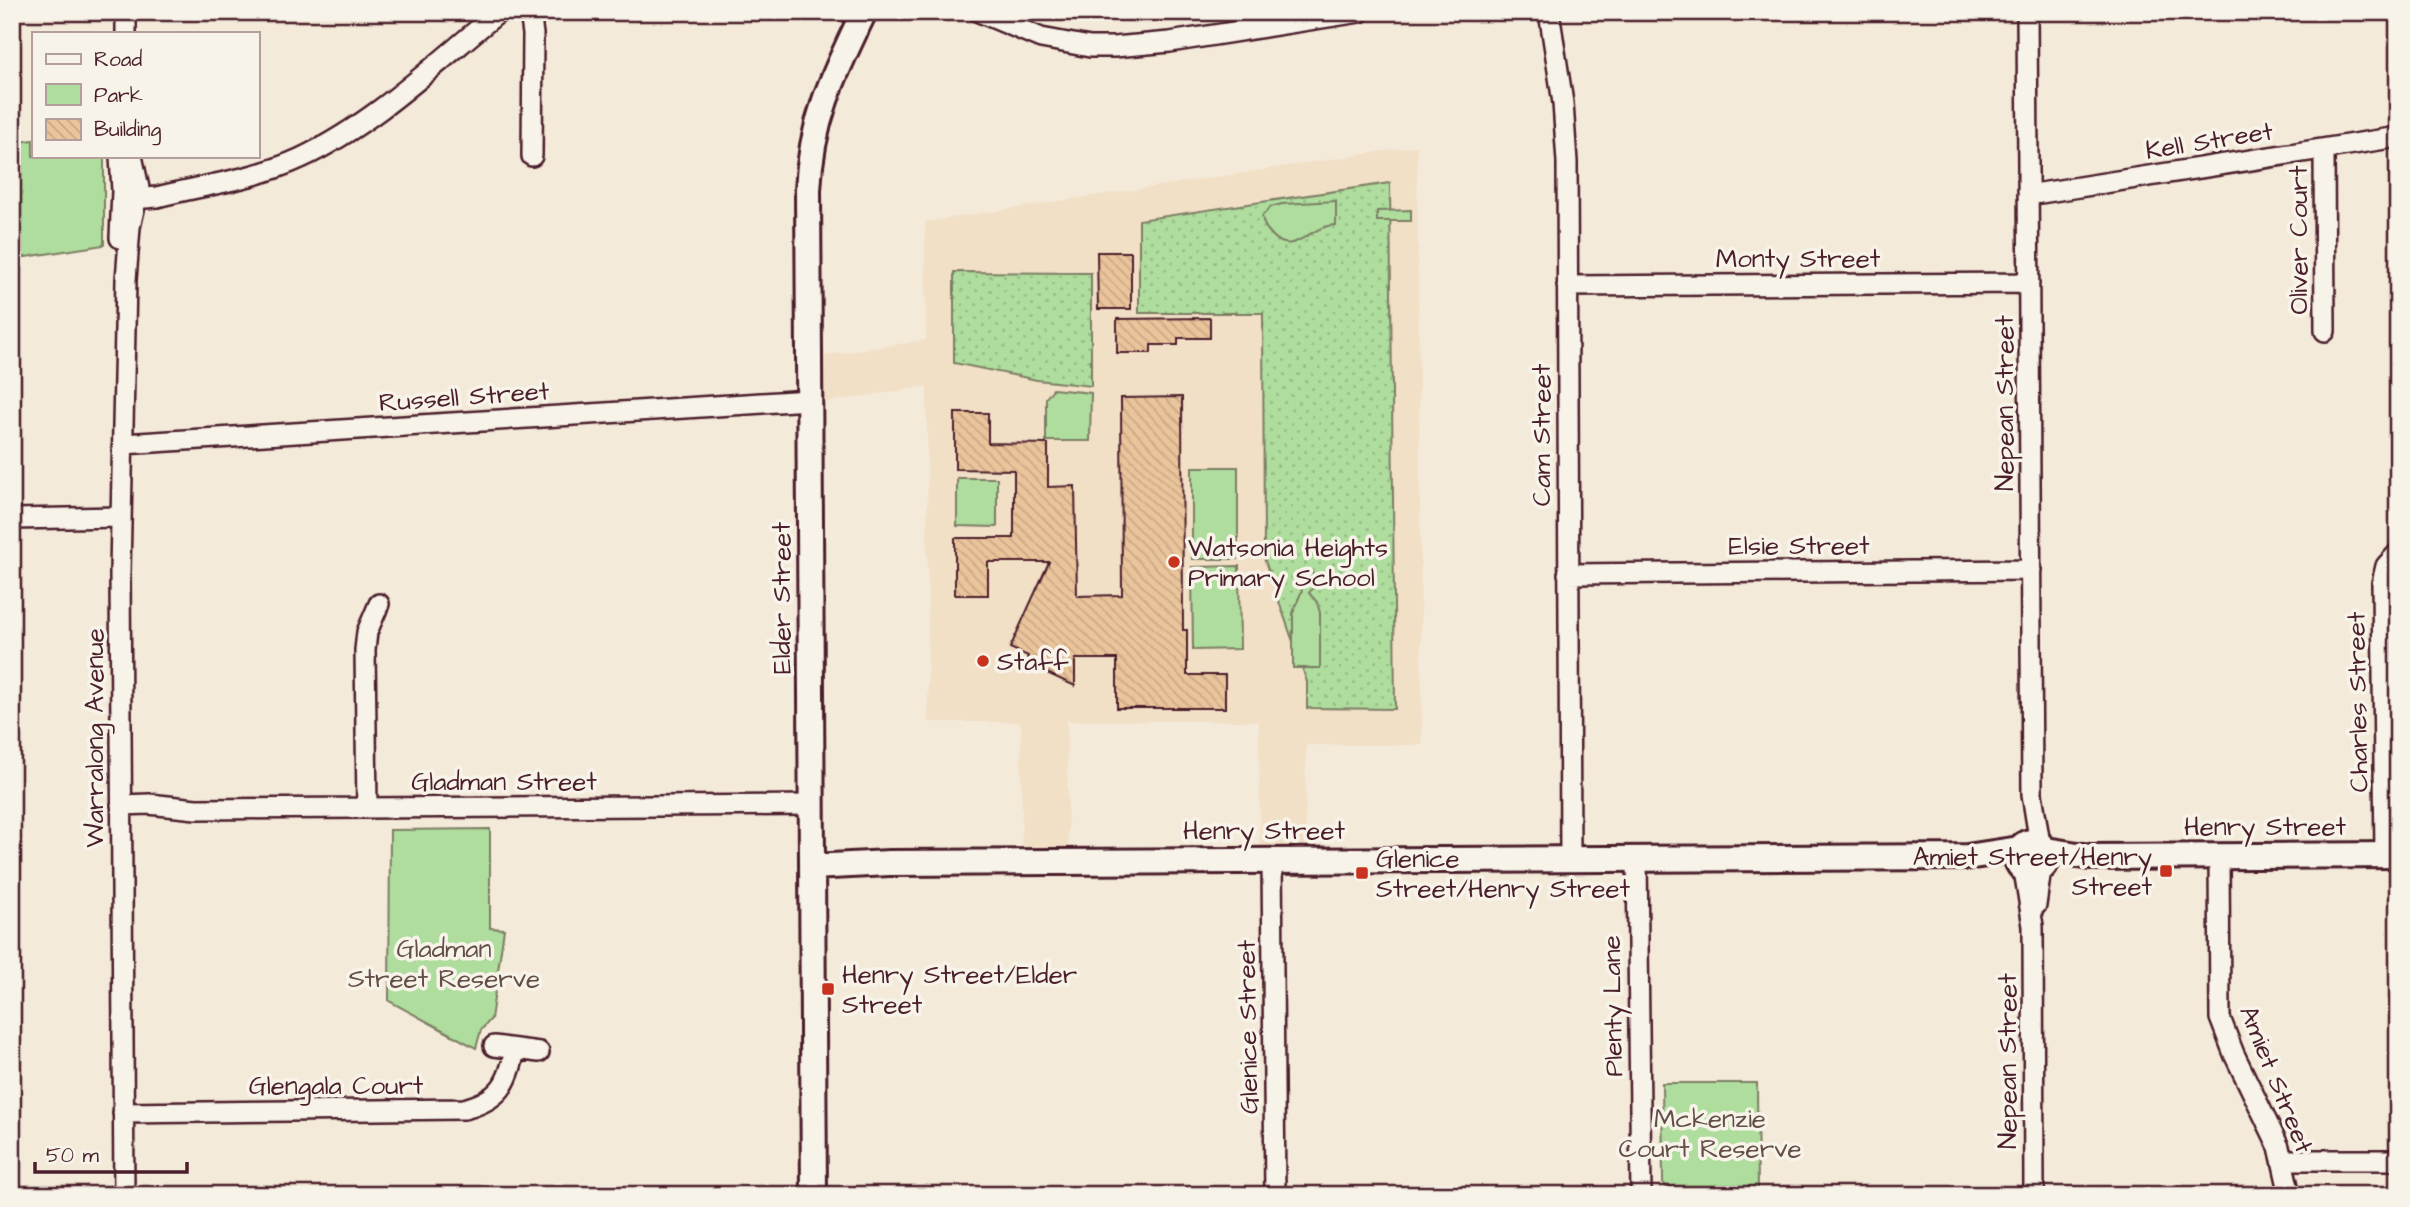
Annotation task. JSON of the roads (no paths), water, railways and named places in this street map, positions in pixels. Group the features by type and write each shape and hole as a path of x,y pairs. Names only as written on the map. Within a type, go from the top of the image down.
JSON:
{"street":[{"path":"126,12 126,32"},
{"path":"133,192 190,189 220,184 300,159 327,145 375,113 499,12"},
{"path":"530,12 533,34 532,156"},
{"name":"Elder Street","path":"814,1195 808,190 811,153 824,100 864,12"},
{"path":"979,12 1041,38 1090,47 1170,42 1267,20 1360,12"},
{"name":"Cam Street","path":"1549,12 1565,134 1570,858"},
{"name":"Nepean Street","path":"2027,12 2034,1195"},
{"name":"Kell Street","path":"2028,195 2398,137"},
{"name":"Oliver Court","path":"2324,149 2325,331"},
{"name":"Warralong Avenue","path":"121,158 133,192"},
{"name":"Warralong Avenue","path":"124,1195 121,517 126,280 120,242 133,192 132,158"},
{"name":"Monty Street","path":"1567,286 2029,283"},
{"name":"Russell Street","path":"123,444 809,400"},
{"path":"12,519 121,517"},
{"name":"Charles Street","path":"2391,855 2382,583 2386,566 2398,553"},
{"name":"Elsie Street","path":"1568,574 2031,570"},
{"path":"368,808 365,650 367,632 380,604"},
{"name":"Gladman Street","path":"121,810 149,804 195,809 812,806"},
{"name":"Henry Street","path":"812,867 889,863 1272,860 2391,855"},
{"name":"Amiet Street","path":"2219,856 2220,1018 2234,1054 2273,1133 2283,1160 2290,1195"},
{"name":"Plenty Lane","path":"1637,858 1641,1195"},
{"name":"Glenice Street","path":"1272,860 1275,1195"},
{"path":"494,1046 539,1052"},
{"name":"Glengala Court","path":"123,1113 464,1110 484,1103 504,1085 511,1073 515,1049"},
{"path":"2283,1160 2398,1160"}],"place":[{"name":"Watsonia Heights Primary School","path":"1174,562"},
{"name":"Staff","path":"983,661"},
{"name":"Amiet Street/Henry Street","path":"2166,871"},
{"name":"Glenice Street/Henry Street","path":"1362,873"},
{"name":"Henry Street/Elder Street","path":"828,989"}],"park label":[{"name":"Gladman Street Reserve","path":"444,962"},
{"name":"Mckenzie Court Reserve","path":"1710,1133"}]}
